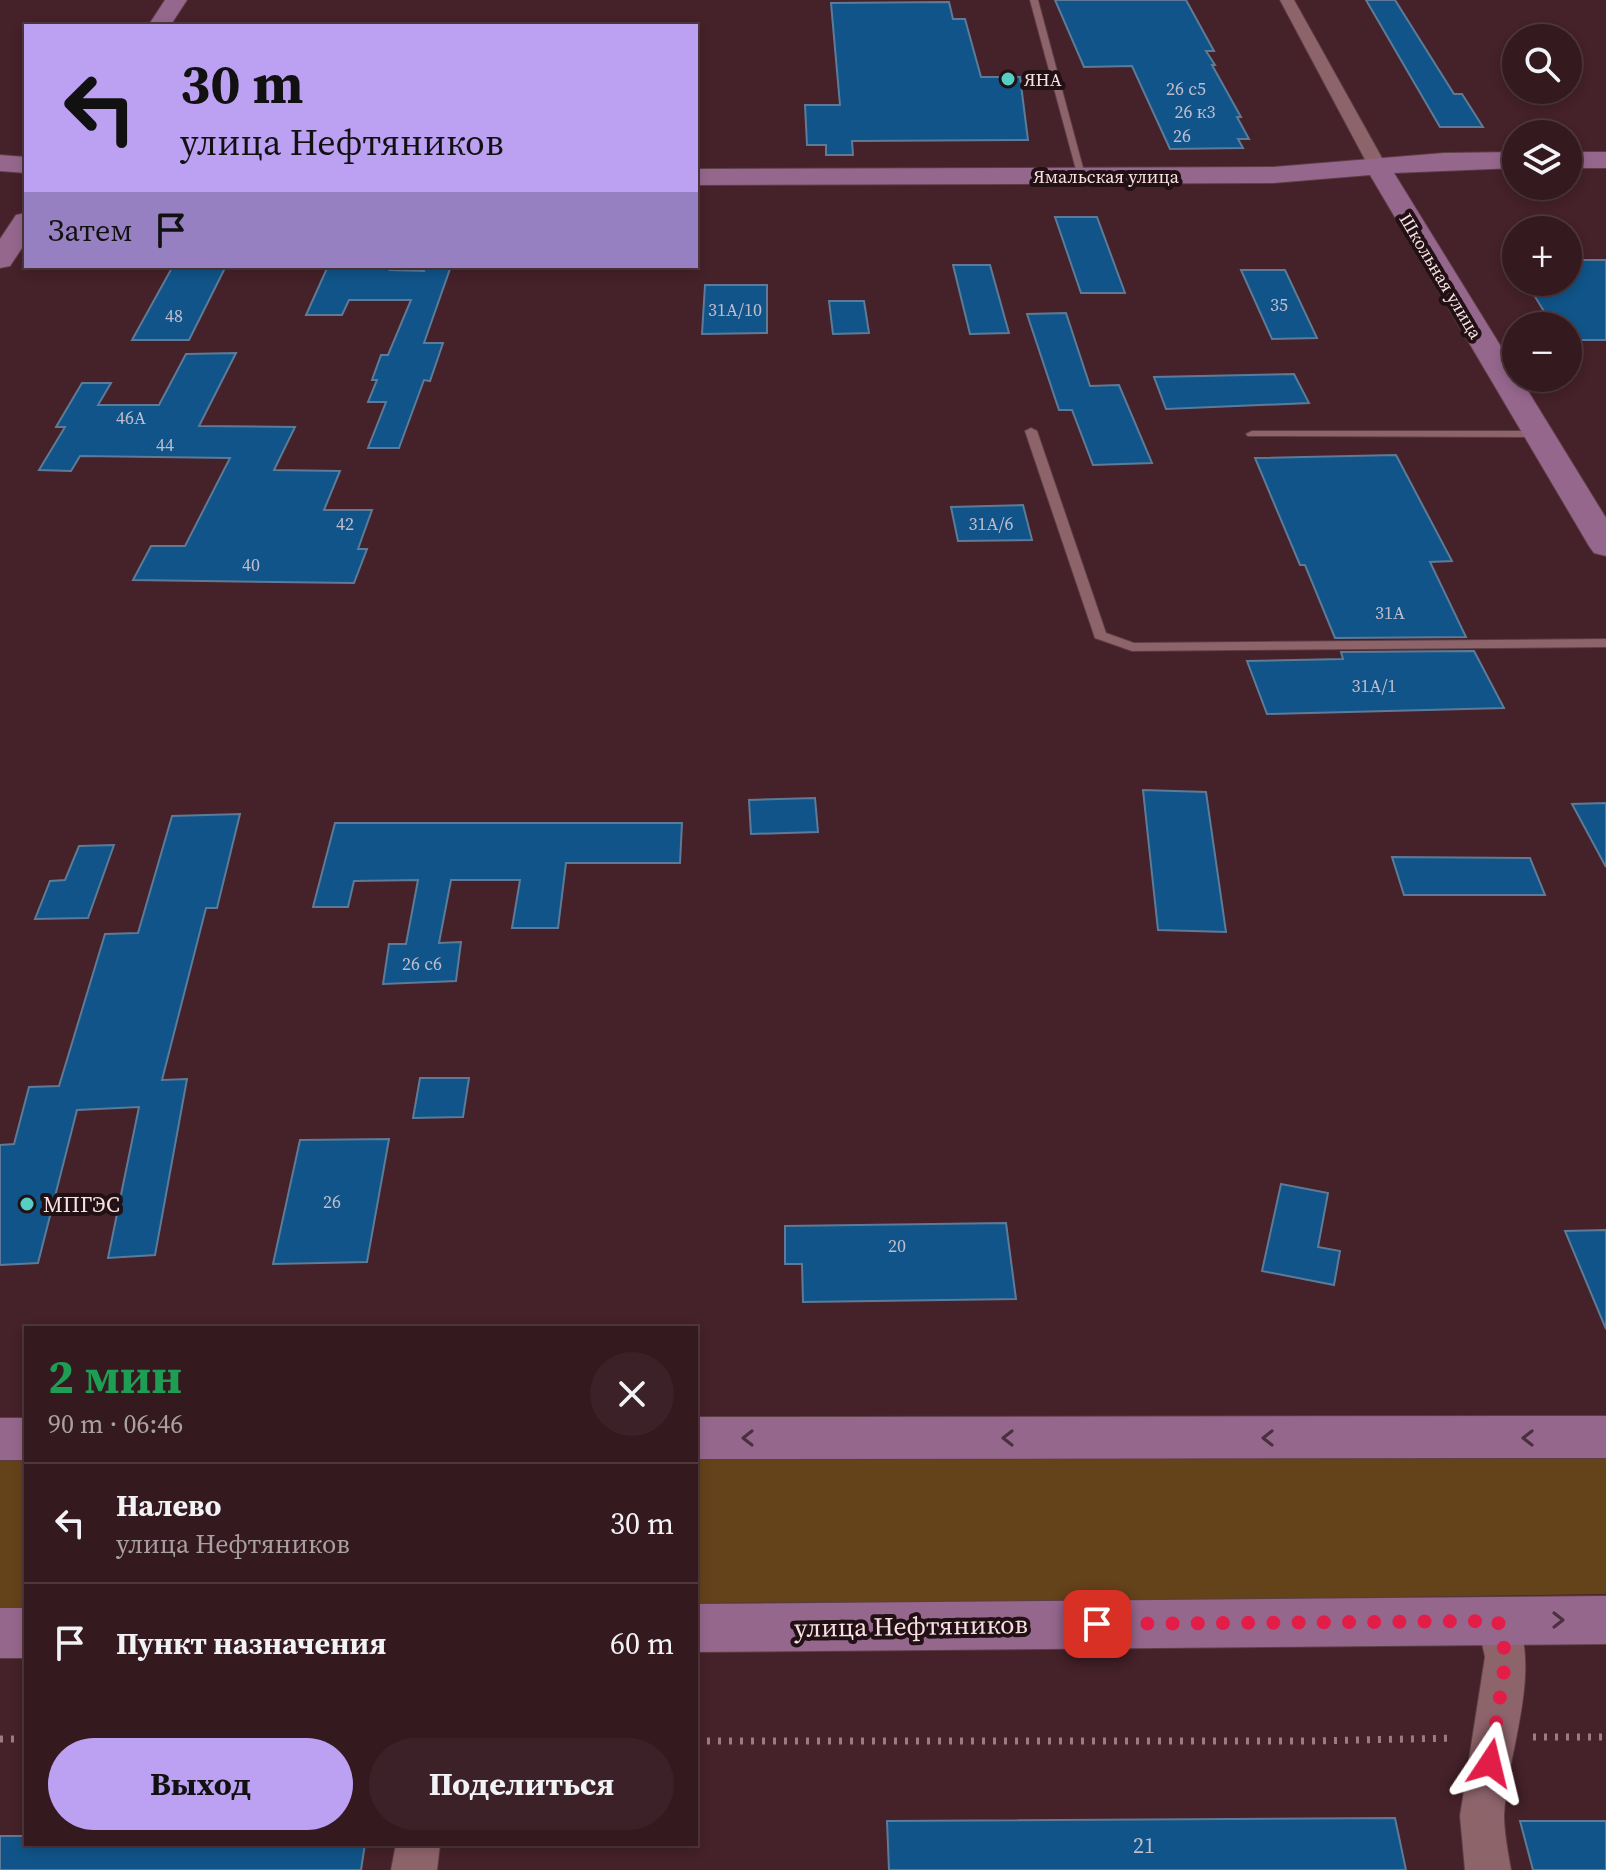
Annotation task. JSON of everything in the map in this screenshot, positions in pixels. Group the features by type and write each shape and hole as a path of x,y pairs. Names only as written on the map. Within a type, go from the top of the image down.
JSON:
{"street":[{"path":"160,24 176,0"},
{"name":"Школьная улица","path":"1287,0 1378,167 1604,541"},
{"name":"Ямальская улица","path":"698,177 1299,175 1444,161 1502,160"},
{"path":"1582,160 1606,160"},
{"path":"0,163 24,165"},
{"path":"0,260 24,224"},
{"path":"698,1438 1606,1437"},
{"path":"0,1439 24,1439"},
{"name":"улица Нефтяников","path":"698,1628 1606,1620"},
{"path":"1488,1870 1482,1816 1506,1657 1498,1621"},
{"path":"0,1633 24,1633"},
{"path":"414,1870 418,1846"}],"lane":[{"path":"1034,0 1083,177"},
{"path":"1031,431 1100,635 1132,647 1606,643"},
{"path":"1252,434 1537,434"}],"path":[{"path":"698,1741 1311,1741 1606,1737"},
{"path":"0,1739 24,1739"}],"shaded area":[{"path":"698,1457 1606,1457 1606,1594 1074,1602 698,1603"},
{"path":"0,1458 24,1458 24,1607 0,1607"}],"building":[{"path":"1055,0 1186,0 1214,51 1206,51 1215,65 1212,65 1241,117 1237,117 1249,139 1238,139 1243,148 1170,149 1132,66 1084,67"},
{"path":"1366,0 1395,0 1454,94 1462,94 1483,127 1440,127"},
{"path":"949,2 953,19 965,19 981,77 1020,77 1028,140 852,141 853,155 826,155 826,145 807,145 805,105 840,105 831,3"},
{"path":"1055,217 1097,217 1125,293 1081,293"},
{"path":"1582,260 1606,260 1606,340 1582,340 1582,312 1544,312 1535,296 1582,296"},
{"path":"953,265 990,265 1009,333 970,334"},
{"path":"172,268 225,268 189,340 132,340"},
{"path":"327,268 424,271 425,268 450,268 424,343 443,343 430,381 424,380 399,448 368,448 386,402 368,402 377,380 372,380 381,355 388,355 411,300 349,300 342,315 306,315"},
{"path":"1241,270 1285,270 1317,338 1272,339"},
{"path":"705,285 767,285 767,333 702,334"},
{"path":"829,301 864,301 869,333 833,334"},
{"path":"1066,313 1090,386 1119,385 1152,463 1093,465 1072,410 1059,410 1027,314"},
{"path":"236,353 199,426 295,427 274,470 340,471 324,510 372,510 358,549 367,549 354,583 133,580 151,546 185,546 230,458 80,456 71,471 39,470 65,427 56,427 82,383 111,383 98,405 159,405 186,354"},
{"path":"1294,374 1309,403 1166,409 1154,377"},
{"path":"1396,455 1452,561 1430,562 1466,637 1335,638 1255,458"},
{"path":"1023,505 1032,540 958,541 951,507"},
{"path":"1474,651 1504,708 1267,714 1247,661 1343,659 1341,652"},
{"path":"1143,790 1206,792 1226,932 1158,930"},
{"path":"815,798 818,832 751,834 749,800"},
{"path":"1606,803 1606,867 1572,804"},
{"path":"240,814 217,908 206,908 162,1080 187,1079 155,1255 108,1258 139,1107 77,1110 38,1263 0,1265 0,1145 14,1144 29,1087 59,1086 105,934 138,933 172,816"},
{"path":"335,823 682,823 680,863 566,863 558,928 512,928 520,880 451,880 439,943 461,942 456,981 383,984 389,944 406,944 418,880 354,881 348,907 313,907"},
{"path":"114,845 88,918 35,919 50,881 65,880 79,846"},
{"path":"1392,857 1530,858 1545,895 1404,895"},
{"path":"420,1078 469,1078 463,1117 413,1118"},
{"path":"389,1139 367,1262 273,1264 300,1140"},
{"path":"1281,1184 1328,1193 1318,1247 1340,1251 1334,1285 1262,1271"},
{"path":"1006,1223 1016,1299 803,1302 802,1264 785,1264 785,1226"},
{"path":"1606,1230 1606,1329 1565,1231"},
{"path":"1395,1818 1406,1870 889,1870 887,1821"},
{"path":"1520,1821 1606,1821 1606,1870 1533,1870"},
{"path":"0,1836 24,1836 24,1846 365,1846 361,1870 0,1870"}],"place":[{"name":"ЯНА","path":"1008,79"},
{"name":"МПГЭС","path":"27,1204"}],"route":[{"path":"1097,1624 1498,1621 1506,1657 1504,1688 1490,1763"}]}
